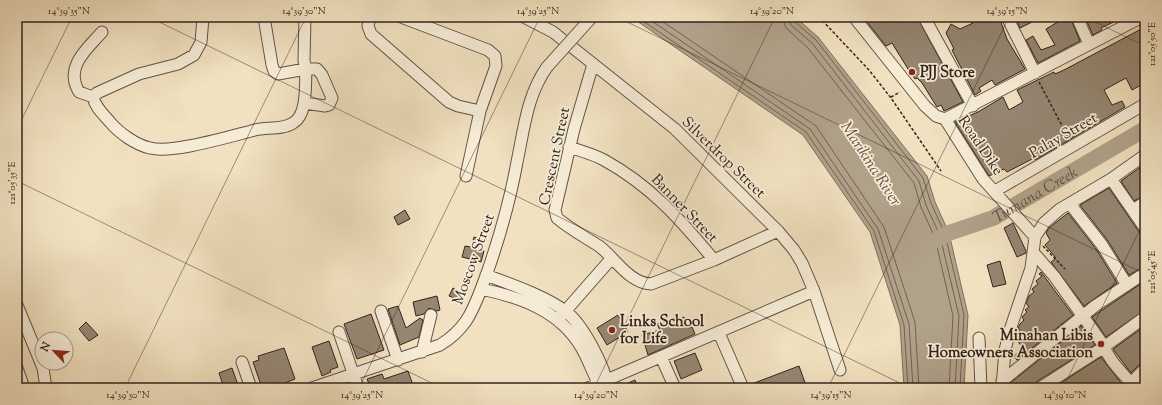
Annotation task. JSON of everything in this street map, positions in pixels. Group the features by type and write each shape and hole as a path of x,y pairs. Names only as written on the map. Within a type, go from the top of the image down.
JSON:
{"street":[{"path":"93,97 97,93 139,74 178,64 194,55 201,42 203,17"},
{"path":"264,17 274,71 278,74 306,69 317,69 320,71 332,98 329,105 325,106 304,103"},
{"path":"102,32 78,60 75,67 74,82 78,92 93,97 97,107 114,127 141,144 150,148 158,149 190,146 265,128 294,124 298,119 306,94 306,69 304,61 305,17"},
{"path":"370,17 368,26 372,34 449,102 458,106 480,111"},
{"path":"401,17 488,50 495,56 496,66 480,111 466,176"},
{"name":"Silverdrop Street","path":"524,17 553,32 675,129 778,231 794,250 814,291 840,370"},
{"name":"Moscow Street","path":"312,388 440,346 458,331 474,307 486,276 509,203 529,102 536,84 546,67 592,17"},
{"name":"Road Dike","path":"854,17 925,106 936,116 945,119 983,179 1035,237"},
{"path":"924,17 973,106"},
{"path":"1007,17 1035,73"},
{"path":"1076,17 1089,44"},
{"path":"945,119 973,106 1142,17"},
{"name":"Crescent Street","path":"593,64 570,146 555,210 557,218 601,248 611,259 638,281 644,284 651,284 714,260 778,231"},
{"name":"Palay Street","path":"999,196 1073,146 1145,104"},
{"name":"Banner Street","path":"570,146 602,159 654,193 682,222 714,260"},
{"path":"1002,385 1006,343 1034,253 1035,237 1044,224 1060,209 1111,179 1145,155"},
{"path":"1111,179 1145,228"},
{"path":"1133,210 1145,202"},
{"path":"1070,204 1102,245 1127,285"},
{"path":"1034,253 1054,276 1131,386 1145,369"},
{"path":"558,320 611,259"},
{"path":"1002,385 1083,316 1145,273"},
{"path":"486,276 532,294 566,311 585,342 604,385"},
{"path":"481,289 506,294 543,309 585,342"},
{"path":"588,388 604,385 661,357 814,291"},
{"path":"17,305 43,368 46,388"},
{"path":"381,311 398,360"},
{"path":"422,352 431,315"},
{"path":"1040,388 1104,347 1145,317"},
{"path":"338,332 358,388"},
{"path":"719,333 743,388"},
{"path":"979,338 981,388"},
{"path":"661,357 675,388"},
{"path":"242,362 251,388"},
{"path":"17,368 24,388"}],"path":[{"path":"819,17 869,70 891,98 940,171"},
{"path":"1035,73 1073,146"},
{"path":"891,98 903,89"},
{"path":"1035,237 1065,269"}],"water":[{"name":"Marikina River","path":"631,17 795,17 818,37 927,176 935,202 949,233 968,315 964,388 904,388 900,325 870,232 803,135"}],"building":[{"path":"863,17 917,17 963,102 944,111 941,105 937,107 922,83 917,78 915,79 892,43 886,46"},
{"path":"969,17 999,17 1007,39 1025,69 995,85 992,80 979,88 981,91 975,95 952,50 954,49 946,33 951,24 960,29 973,23"},
{"path":"1015,17 1042,17 1020,28"},
{"path":"1062,17 1070,17 1080,41 1038,63 1026,40 1033,36 1041,50 1055,45 1046,29 1063,19"},
{"path":"1085,17 1124,17 1101,28 1102,30 1093,35"},
{"path":"1145,27 1145,83 1132,90 1126,78 1104,90 1112,105 1122,101 1125,107 1035,160 1034,158 1007,172 1004,169 989,176 955,122 978,112 1003,97 1009,110 1023,102 1017,90 1054,72 1055,74 1064,70"},
{"path":"1145,164 1145,195 1134,201 1121,181"},
{"path":"1109,188 1139,232 1145,235 1145,266 1129,275 1108,241 1080,205"},
{"path":"405,210 410,219 398,225 394,217"},
{"path":"1068,213 1096,249 1117,283 1084,306 1051,262 1056,258 1045,245 1050,240 1046,233 1049,228"},
{"path":"1013,223 1026,251 1026,253 1017,257 1004,228"},
{"path":"474,237 481,239 478,249 484,251 481,262 462,257 465,246 471,247"},
{"path":"1000,261 1006,284 993,287 987,265"},
{"path":"1041,272 1073,315 1017,360 1014,356 1024,349 1015,338 1020,331 1018,328 1020,324 1024,320 1022,317 1027,312 1025,310 1029,307 1026,303 1029,296 1034,292 1032,289 1038,284 1036,281 1042,276 1039,274"},
{"path":"1145,281 1145,310 1106,337 1092,317"},
{"path":"453,288 462,292 459,300 449,296"},
{"path":"437,296 440,310 437,311 429,308 424,314 416,316 413,302"},
{"path":"398,306 406,328 420,318 423,320 419,337 400,345 388,309"},
{"path":"371,314 384,350 357,359 344,324"},
{"name":"Links School for Life","path":"618,315 628,332 607,345 597,328"},
{"path":"676,317 678,320 684,317 688,328 692,327 695,334 648,355 642,335 660,330 657,324"},
{"path":"86,322 98,335 89,341 79,329"},
{"path":"1081,326 1095,345 1036,382 1033,388 1010,388 1009,384"},
{"path":"1145,326 1145,362 1140,364 1131,373 1113,349"},
{"path":"329,341 338,367 330,370 331,372 322,376 312,347"},
{"path":"284,348 295,379 272,388 262,388 253,362 259,360 258,356"},
{"path":"695,353 702,370 681,379 674,361"},
{"path":"1101,357 1121,383 1119,388 1103,388 1100,383 1092,388 1053,388"},
{"path":"799,366 807,388 750,388 749,385"},
{"path":"232,368 239,388 224,388 219,373"},
{"path":"408,371 414,388 371,388 367,379 382,374 384,379"},
{"path":"635,380 638,388 617,388"}],"waterway":[{"name":"Tumana Creek","path":"930,243 949,233 993,218 1145,129"}],"place":[{"name":"PJJ Store","path":"912,72"},
{"name":"Links School for Life","path":"612,330"},
{"name":"Minahan Libis Homeowners Association","path":"1101,344"}]}
